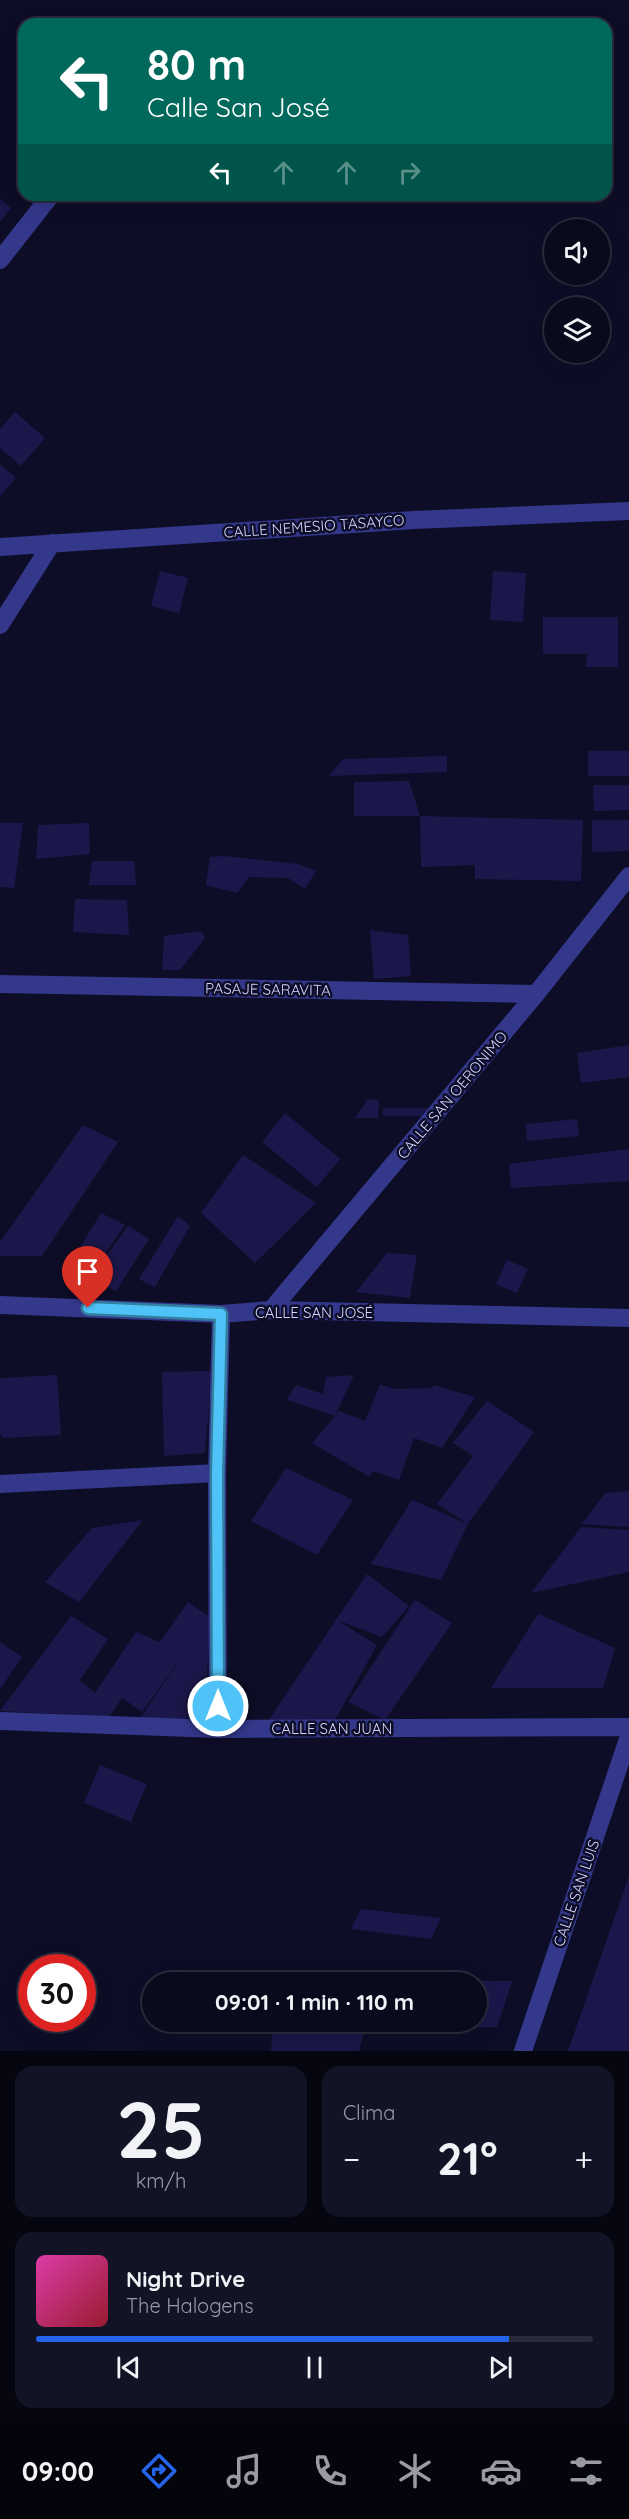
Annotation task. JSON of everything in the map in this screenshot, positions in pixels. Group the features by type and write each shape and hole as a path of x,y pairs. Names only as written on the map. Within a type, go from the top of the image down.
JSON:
{"street":[{"path":"0,260 46,201"},
{"name":"CALLE NEMESIO TASAYCO","path":"0,547 414,520 629,511"},
{"path":"0,625 52,543"},
{"name":"CALLE SAN OERONIMO","path":"271,1310 536,994 629,876"},
{"name":"PASAJE SARAVITA","path":"0,984 536,994"},
{"name":"CALLE SAN JOSÉ","path":"0,1305 221,1314 271,1310 629,1318"},
{"path":"218,1729 217,1473 221,1314"},
{"path":"0,1484 217,1473"},
{"name":"CALLE SAN JUAN","path":"0,1721 218,1729 629,1727"},
{"name":"CALLE SAN LUIS","path":"523,2051 629,1736"}],"building":[{"path":"0,199 11,208 0,222"},
{"path":"15,412 45,438 21,466 0,448 0,429"},
{"path":"0,464 16,478 0,496"},
{"path":"160,571 188,578 179,613 151,606"},
{"path":"493,571 526,573 523,622 490,620"},
{"path":"543,617 618,617 618,667 586,667 587,654 543,654"},
{"path":"588,751 629,751 629,776 588,776"},
{"path":"447,756 447,772 329,776 343,759"},
{"path":"409,781 420,816 354,816 354,782"},
{"path":"593,785 629,785 629,810 594,811"},
{"path":"420,816 583,820 581,881 475,879 475,865 421,867"},
{"path":"592,820 629,820 629,851 592,852"},
{"path":"0,823 23,823 14,888 0,887"},
{"path":"89,823 90,854 36,859 38,825"},
{"path":"224,856 298,864 316,871 305,889 288,878 249,877 237,893 206,885 210,857"},
{"path":"92,861 134,861 136,885 89,885"},
{"path":"75,899 127,900 129,935 73,932"},
{"path":"370,930 408,935 411,976 374,979"},
{"path":"201,931 205,938 180,970 162,970 164,936"},
{"path":"629,1045 629,1077 581,1083 577,1053"},
{"path":"368,1099 379,1100 378,1118 355,1118"},
{"path":"383,1108 427,1108 427,1116 383,1116"},
{"path":"285,1113 340,1159 317,1187 262,1142"},
{"path":"577,1119 579,1136 527,1141 526,1124"},
{"path":"83,1125 118,1142 42,1256 0,1256 0,1242"},
{"path":"629,1149 629,1181 511,1188 509,1164"},
{"path":"243,1155 316,1203 255,1263 201,1213"},
{"path":"101,1213 125,1225 87,1280 68,1267"},
{"path":"178,1216 190,1226 155,1287 139,1279"},
{"path":"128,1226 149,1239 116,1291 90,1278"},
{"path":"387,1253 417,1255 410,1298 356,1292"},
{"path":"507,1260 528,1269 517,1293 496,1284"},
{"path":"212,1371 205,1453 164,1456 162,1372"},
{"path":"57,1375 61,1435 3,1438 0,1434 0,1378"},
{"path":"354,1375 335,1416 287,1400 296,1385 323,1394 326,1377"},
{"path":"380,1385 396,1389 432,1388 434,1385 475,1397 442,1448 414,1438 399,1480 372,1471 370,1477 312,1443 339,1411 365,1421"},
{"path":"487,1401 534,1432 468,1524 437,1504 473,1456 453,1443"},
{"path":"286,1468 353,1500 317,1555 251,1521"},
{"path":"629,1491 629,1527 582,1524 605,1493"},
{"path":"412,1500 468,1524 441,1580 371,1564"},
{"path":"143,1520 79,1602 45,1582 92,1528"},
{"path":"581,1527 629,1530 629,1572 531,1593"},
{"path":"367,1574 409,1606 382,1637 337,1620 377,1645 331,1727 264,1727"},
{"path":"415,1600 452,1623 385,1720 348,1702"},
{"path":"188,1602 210,1617 205,1717 138,1721 186,1651 142,1712 122,1698 107,1720 80,1715 0,1711 71,1616 108,1639 80,1680 95,1693 136,1632 160,1642"},
{"path":"538,1614 615,1648 603,1688 491,1688"},
{"path":"0,1642 22,1657 0,1689"},
{"path":"100,1765 147,1784 131,1822 84,1803"},
{"path":"629,1876 629,2051 568,2051"},
{"path":"361,1909 441,1918 431,1939 351,1929"},
{"path":"487,1981 512,1981 497,2027 487,2027"},
{"path":"272,2032 364,2032 359,2051 271,2051"}],"route":[{"path":"88,1308 221,1314 217,1473 218,1706"}]}
